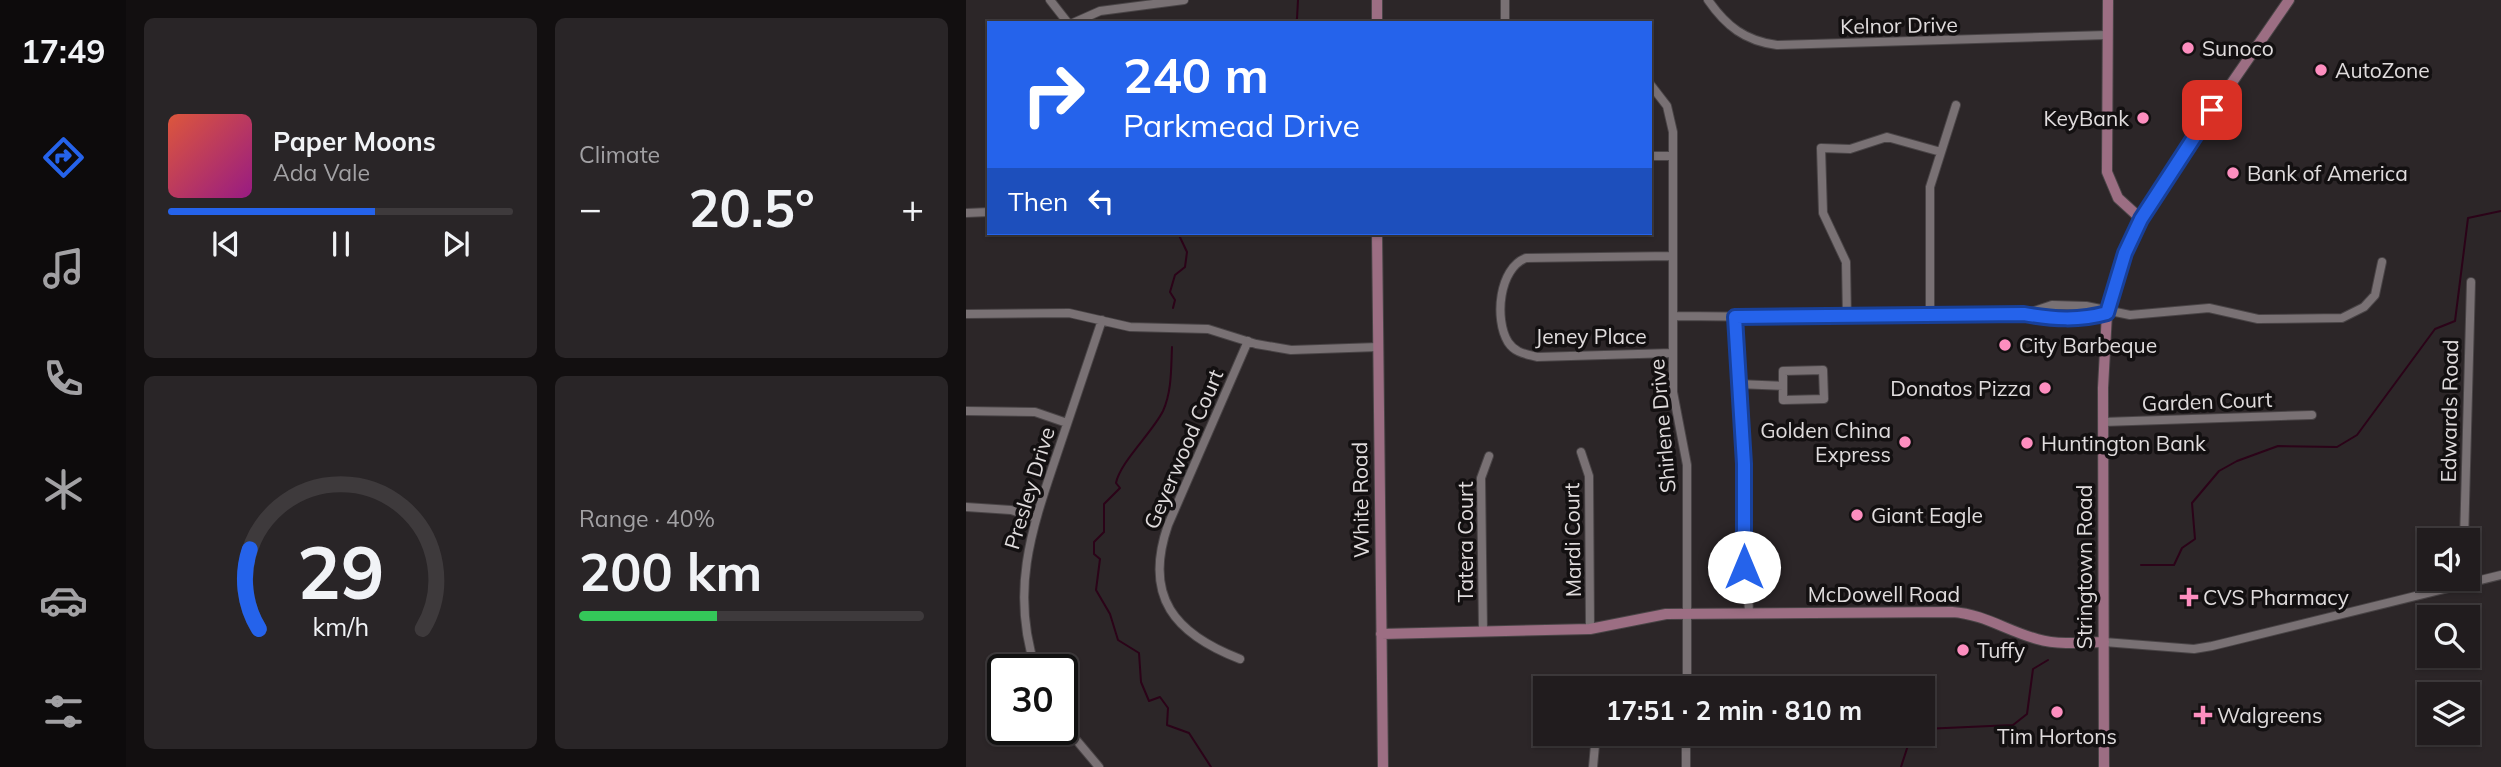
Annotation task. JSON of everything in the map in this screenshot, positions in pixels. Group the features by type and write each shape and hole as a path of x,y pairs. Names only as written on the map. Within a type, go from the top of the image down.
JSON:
{"street":[{"path":"1049,0 1066,21"},
{"path":"1076,21 1092,12 1184,0"},
{"path":"1377,0 1377,21"},
{"path":"1505,0 1505,21"},
{"name":"Kelnor Drive","path":"1708,0 1732,29 1754,41 1777,45 2108,36"},
{"path":"2108,0 2108,178 2118,198 2141,219"},
{"name":"Stringtown Road","path":"2104,767 2103,422 2107,313 2125,253 2141,219 2289,0"},
{"name":"Shirlene Drive","path":"1652,87 1670,114 1673,392 1687,465 1687,676"},
{"path":"1930,316 1929,197 1956,105"},
{"path":"1847,318 1846,262 1823,213 1821,148 1850,149 1887,137 1941,152"},
{"path":"1652,156 1672,156"},
{"path":"966,213 987,212"},
{"name":"White Road","path":"1377,235 1383,767"},
{"name":"Jeney Place","path":"1672,353 1537,356 1520,353 1508,341 1504,332 1503,287 1507,272 1526,258 1673,256"},
{"path":"2024,314 2052,305 2086,306 2107,313 2130,315 2209,308 2258,319 2342,318 2364,307 2375,295 2382,262"},
{"name":"Edwards Road","path":"2464,528 2471,282"},
{"path":"966,314 1047,312 1147,328 1208,329 1291,350 1378,347"},
{"path":"1673,316 1847,318 2024,314 2050,319 2085,319 2107,313"},
{"path":"1735,317 1749,613"},
{"name":"Presley Drive","path":"1031,654 1023,604 1027,552 1102,320"},
{"name":"Geyerwood Court","path":"1240,659 1191,636 1167,602 1159,570 1160,553 1168,525 1248,341"},
{"path":"1823,370 1824,399 1783,400 1783,386 1783,371 1823,370"},
{"path":"1738,384 1783,386"},
{"path":"966,411 1035,412 1067,422"},
{"name":"Garden Court","path":"2103,422 2312,415"},
{"name":"Mardi Court","path":"1581,452 1588,464 1589,476 1590,629"},
{"name":"Tatera Court","path":"1483,631 1481,478 1489,456"},
{"path":"966,507 1011,510 1036,518"},
{"name":"McDowell Road","path":"2480,579 2501,575"},
{"name":"McDowell Road","path":"1381,634 1590,629 1657,615 1965,613 2037,639 2062,643 2104,642 2194,649 2428,591"},
{"path":"1078,742 1099,767"},
{"path":"1593,767 1595,746"},
{"path":"1686,746 1686,767"}],"waterway":[{"path":"1294,21 1297,19 1298,0"},
{"path":"2141,565 2174,565 2182,548 2195,539 2192,503 2219,471 2237,461 2278,446 2337,447 2357,435 2435,329 2455,321 2468,218 2501,211"},
{"path":"1173,308 1175,300 1170,292 1175,275 1185,267 1187,252 1179,235"},
{"path":"1172,347 1170,387 1163,411 1123,466 1116,483 1120,488 1104,504 1104,532 1094,542 1094,554 1100,559 1096,590 1110,614 1118,640 1139,653 1141,682 1149,701 1160,697 1168,708 1167,725 1189,733 1211,767"},
{"path":"1935,728 2013,725 2027,714 2033,669 2048,660"},
{"path":"1901,767 1908,746"}],"place":[{"name":"Sunoco","path":"2188,48"},
{"name":"AutoZone","path":"2321,70"},
{"name":"KeyBank","path":"2143,118"},
{"name":"Bank of America","path":"2233,173"},
{"name":"City Barbeque","path":"2005,345"},
{"name":"Donatos Pizza","path":"2045,388"},
{"name":"Golden China Express","path":"1905,442"},
{"name":"Huntington Bank","path":"2027,443"},
{"name":"Giant Eagle","path":"1857,515"},
{"name":"CVS Pharmacy","path":"2189,597"},
{"name":"Tuffy","path":"1963,650"},
{"name":"Tim Hortons","path":"2057,712"},
{"name":"Walgreens","path":"2203,715"}],"route":[{"path":"1744,567 1744,464 1735,317 1847,318 2024,314 2050,319 2085,319 2107,313 2118,272 2141,219 2212,110"}]}
